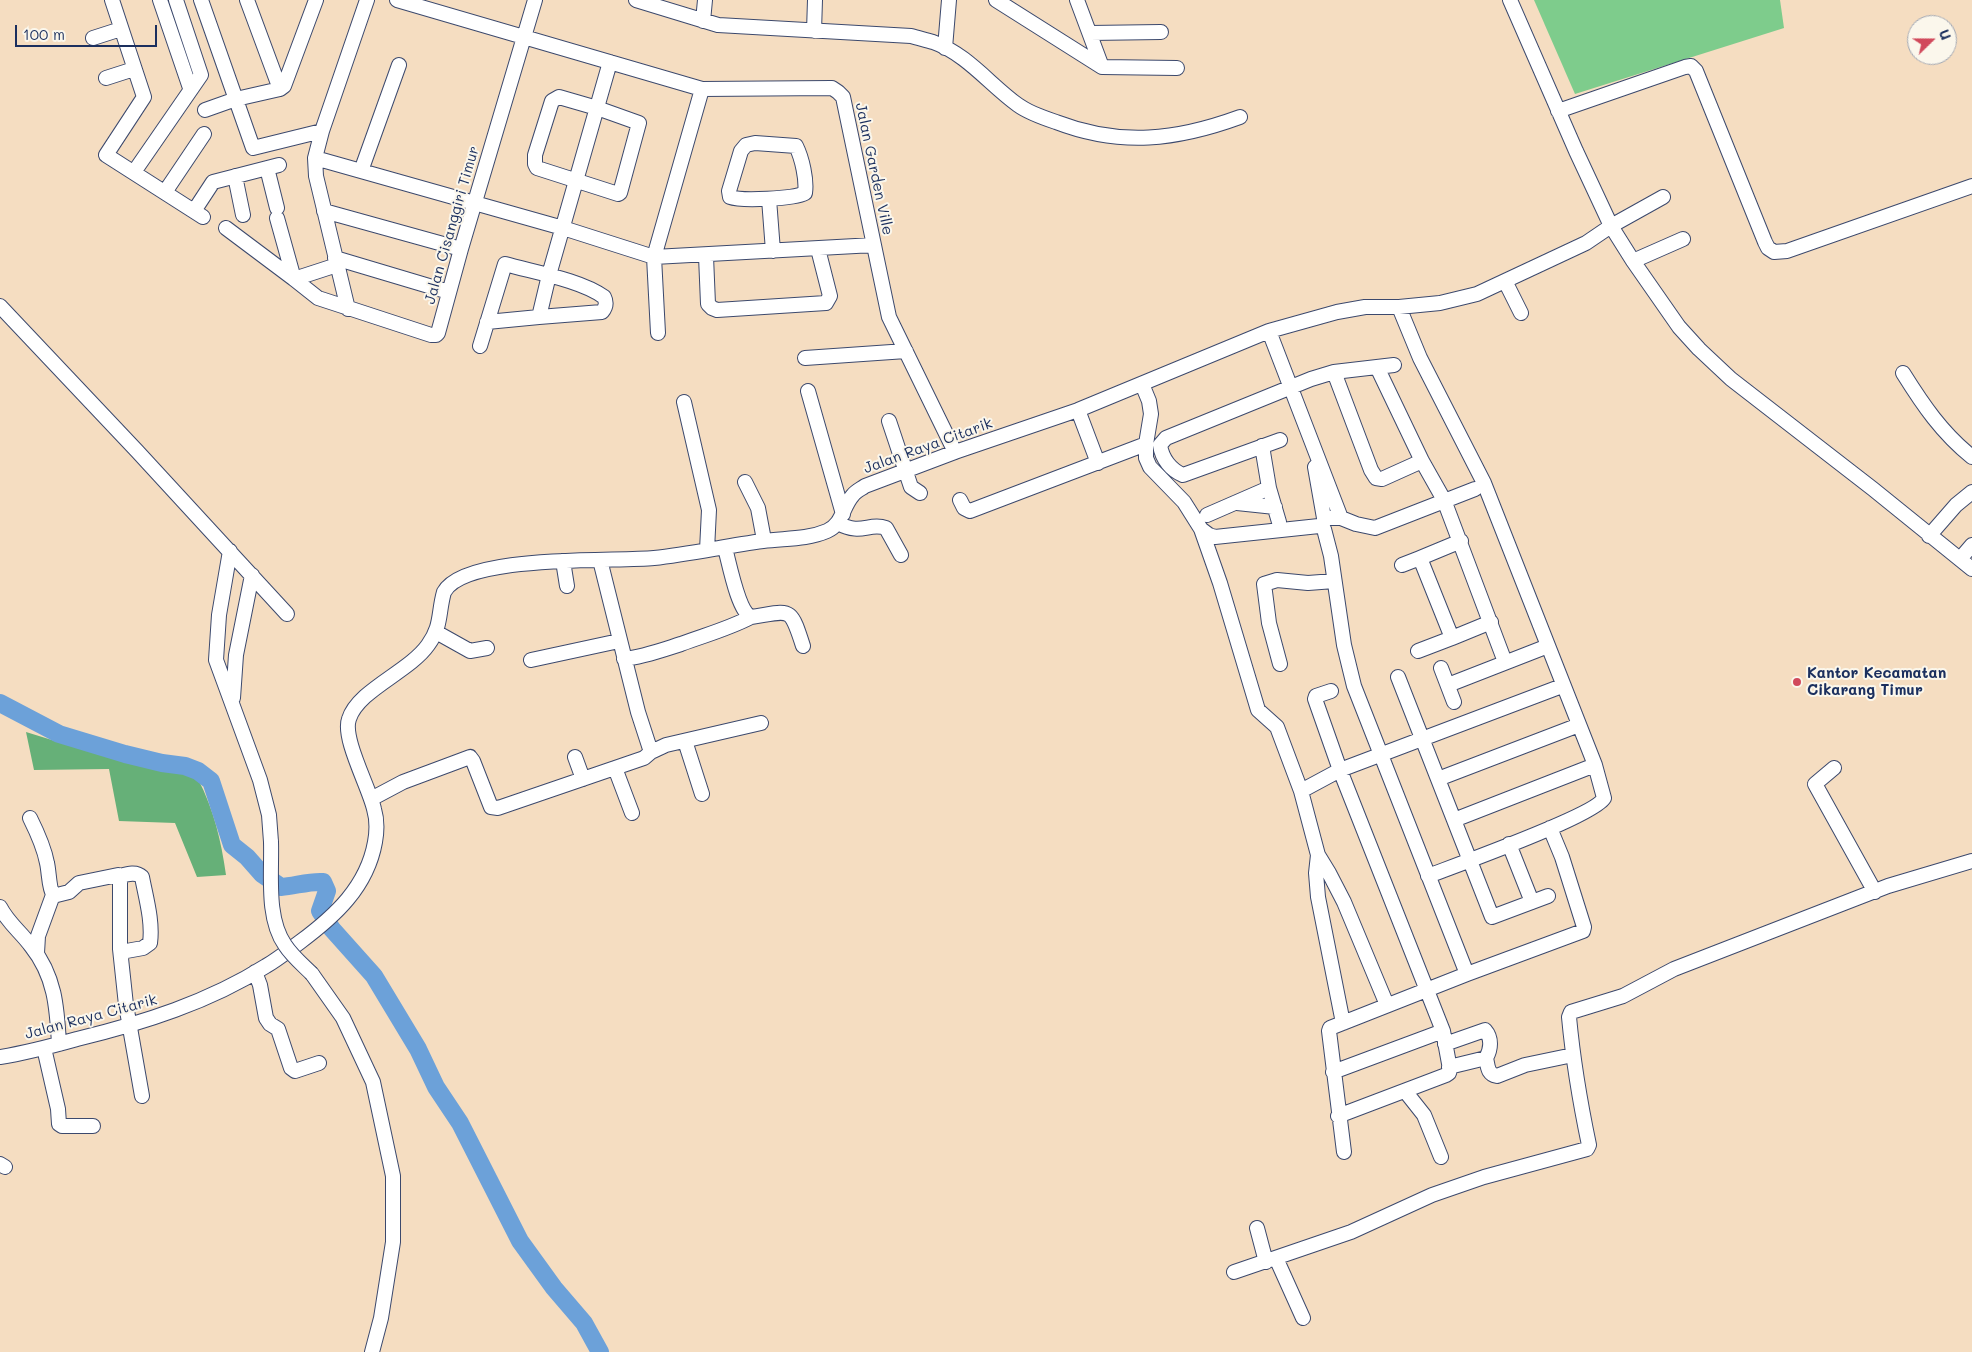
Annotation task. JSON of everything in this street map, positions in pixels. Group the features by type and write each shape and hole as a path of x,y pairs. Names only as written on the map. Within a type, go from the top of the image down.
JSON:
{"street":[{"path":"112,0 144,97 106,155 199,214 213,182 273,167 277,213 294,279"},
{"path":"160,0 190,88"},
{"path":"134,172 200,75 176,0"},
{"path":"201,0 253,148 322,131"},
{"path":"247,0 280,89"},
{"path":"205,110 236,99 280,89 286,83 316,0"},
{"path":"348,309 316,176 315,158 322,131 367,0"},
{"name":"Jalan Garden Ville","path":"397,0 702,89 832,88 838,92 843,97 889,317 955,452"},
{"name":"Jalan Cisanggiri Timur","path":"348,309 436,335 440,330 461,249 535,0"},
{"path":"636,0 718,25 911,36 933,42 972,66 1019,106 1076,130 1108,137 1143,139 1182,134 1240,117"},
{"path":"696,0 698,19"},
{"path":"698,19 705,0"},
{"path":"814,31 815,0"},
{"path":"945,48 949,0"},
{"path":"996,0 1102,67 1177,68"},
{"path":"1077,0 1102,67"},
{"path":"1510,0 1610,226 1680,327 1715,364 1972,569"},
{"path":"93,38 121,29"},
{"path":"1090,33 1161,32"},
{"path":"539,317 610,62"},
{"path":"361,171 398,64"},
{"path":"1558,112 1691,66 1696,71 1765,242 1768,248 1774,252 1787,251 1972,186"},
{"path":"106,78 134,69"},
{"path":"658,332 654,257 702,89"},
{"path":"558,97 639,123 622,191 618,194 576,181 537,168 535,160 552,101 558,97"},
{"path":"165,192 204,134"},
{"path":"750,144 796,146 800,157 805,193 797,196 769,199 730,197 728,191 741,151 746,145 750,144"},
{"path":"315,158 563,228 654,257 706,256 874,245"},
{"path":"235,176 243,215"},
{"name":"Jalan Raya Citarik","path":"841,519 850,500 858,490 955,452 1078,410 1269,331 1337,312 1365,307 1399,307 1440,303 1477,294 1586,243 1610,226 1663,197"},
{"path":"769,199 773,252"},
{"path":"324,211 461,249"},
{"path":"226,228 318,298 348,309"},
{"path":"1633,261 1683,239"},
{"path":"706,256 708,304 717,310 826,303 830,296 818,249"},
{"path":"294,279 336,262 449,292"},
{"path":"480,346 487,322 505,264 593,289 604,297 606,304 602,312 487,322"},
{"path":"1505,281 1521,313"},
{"path":"0,306 287,614"},
{"path":"1399,307 1420,358 1484,483 1562,686 1579,725 1603,790 1604,798 1602,802 1550,828 1428,876"},
{"path":"1269,331 1341,518 1374,528 1475,489"},
{"path":"805,358 906,352"},
{"path":"1280,440 1184,475 1167,463 1161,453 1160,445 1166,438 1291,387 1334,372 1394,365"},
{"path":"1377,367 1422,461 1444,500 1505,662"},
{"path":"1334,372 1371,470 1376,478 1382,479 1422,461"},
{"path":"1903,373 1922,403 1952,441 1972,457"},
{"path":"1142,384 1151,414 1146,444 1146,458 1150,467 1170,490 1184,502 1201,529 1220,584 1258,710 1277,727 1301,791 1318,855 1344,902 1387,1006"},
{"path":"808,390 841,519 848,529 886,528 902,555"},
{"path":"684,402 708,510 707,550"},
{"path":"1078,410 1098,463"},
{"path":"889,421 904,471 911,487 920,493"},
{"path":"960,500 964,508 970,511 1146,444"},
{"path":"1262,446 1279,522"},
{"path":"745,482 758,508 764,540"},
{"path":"1207,515 1270,488"},
{"path":"1929,536 1956,505 1972,492"},
{"path":"1236,502 1275,507"},
{"path":"761,723 666,745 651,752 644,758 494,808 491,807 474,761 470,757 403,782 372,799 349,738 347,724 360,701 417,658 436,632 444,592 447,587 458,579 489,569 564,561 652,558 725,548 764,540 811,536 827,531 841,519"},
{"path":"1201,529 1209,536 1215,537 1319,526 1324,529 1327,535 1344,645 1354,686 1467,974"},
{"path":"1402,565 1460,541"},
{"path":"1960,559 1972,546"},
{"path":"725,548 740,602 747,615 751,617"},
{"path":"230,551 219,615 216,660 260,780 269,815 272,915 277,931 286,946 312,974 343,1018 373,1082 392,1176 393,1242 381,1318 372,1352"},
{"path":"1420,558 1452,638"},
{"path":"600,560 619,641 651,752"},
{"path":"564,561 567,586"},
{"path":"233,704 236,655 252,575"},
{"path":"1280,664 1269,623 1264,584 1277,580 1308,583 1334,581"},
{"path":"624,659 666,649 729,628 751,617 785,612 795,621 802,646"},
{"path":"1418,651 1491,622"},
{"path":"436,632 470,651 487,648"},
{"path":"531,660 619,641"},
{"path":"1448,685 1548,646"},
{"path":"1441,668 1454,702"},
{"path":"1398,677 1492,917 1548,896"},
{"path":"1301,791 1340,770 1562,686"},
{"path":"1331,691 1316,696 1315,699 1340,770 1427,990 1444,1037 1449,1067 1449,1073 1446,1075 1338,1116"},
{"path":"1438,779 1579,725"},
{"path":"685,741 702,794"},
{"path":"575,757 583,779"},
{"path":"1454,820 1594,765"},
{"path":"615,768 632,813"},
{"path":"1834,768 1816,784 1875,892"},
{"name":"Jalan Raya Citarik","path":"0,1057 131,1026 164,1015 202,999 266,966 336,913 356,890 372,857 376,825 372,799"},
{"path":"30,818 44,852 49,871 50,891 53,895"},
{"path":"1344,1152 1338,1116 1329,1029 1467,974 1583,931 1578,904 1550,828"},
{"path":"1509,844 1532,902"},
{"path":"1318,855 1316,873 1318,897 1343,1023"},
{"path":"1234,1272 1351,1232 1432,1195 1484,1177 1587,1150 1589,1145 1577,1091 1569,1017 1571,1012 1623,996 1674,969 1914,877 1972,861"},
{"path":"53,895 69,892 78,883 110,876 140,874 150,920 150,943 143,948 121,952"},
{"path":"120,876 121,952 126,1005 142,1096"},
{"path":"37,953 38,936 53,895"},
{"path":"0,907 12,926 37,953 46,968 54,992 59,1044"},
{"path":"255,972 260,985 266,1018 270,1024 278,1029 291,1068 295,1071 319,1063"},
{"path":"1334,1072 1444,1037 1485,1030 1489,1036 1490,1044 1490,1051 1486,1058 1488,1070 1497,1076 1525,1065 1573,1055"},
{"path":"44,1048 58,1109 59,1124 62,1126 93,1126"},
{"path":"1449,1067 1486,1058"},
{"path":"1405,1091 1424,1115 1441,1157"},
{"path":"1258,1228 1271,1260 1303,1318"}],"green space":[{"path":"1534,0 1780,0 1784,28 1575,94"},
{"path":"26,732 107,757 167,768 198,779 216,826 226,875 197,877 175,823 119,821 109,769 34,770"}],"waterway":[{"path":"0,703 59,734 125,754 162,763 185,766 198,771 211,781 232,845 247,857 262,874 281,887 323,882 327,891 320,911 332,929 374,976 418,1049 436,1087 460,1123 520,1241 554,1288 584,1323 600,1352"}],"place":[{"name":"Kantor Kecamatan Cikarang Timur","path":"1797,682"}]}
